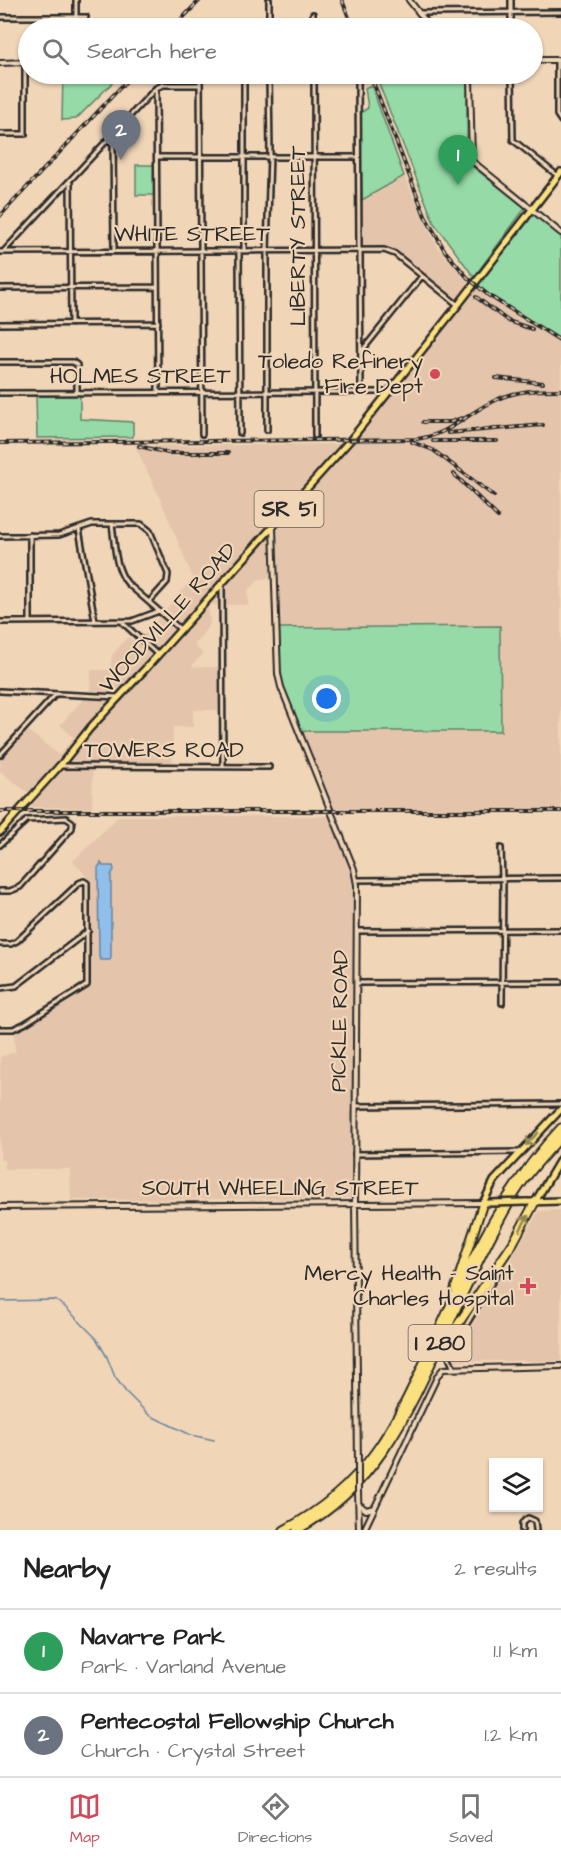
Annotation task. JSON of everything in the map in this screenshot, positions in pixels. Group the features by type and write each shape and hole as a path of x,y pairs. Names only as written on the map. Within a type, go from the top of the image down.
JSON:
{"highway":[{"name":"I 280","path":"284,1530 327,1503 364,1467 378,1449 395,1423 446,1314 504,1201 536,1155 561,1128"},
{"name":"I 280","path":"297,1530 330,1508 376,1463 408,1413 474,1271 510,1200 561,1137"},
{"path":"429,1370 444,1343 513,1243 535,1202"},
{"path":"446,1314 486,1203"}],"main road":[{"name":"WOODVILLE ROAD","path":"0,832 90,728 181,630 352,438 559,174"},
{"path":"486,1203 494,1181 561,1109"},
{"path":"535,1202 561,1158"},
{"name":"SOUTH WHEELING STREET","path":"486,1203 561,1201"}],"street":[{"path":"76,0 76,17"},
{"path":"269,0 269,18"},
{"path":"409,0 424,18"},
{"path":"511,0 511,18"},
{"path":"420,13 561,12"},
{"path":"0,17 86,17"},
{"path":"543,60 559,60 557,115 561,121"},
{"path":"0,63 18,62"},
{"path":"0,134 25,134 26,84"},
{"path":"244,84 244,250"},
{"path":"267,430 269,84"},
{"name":"LIBERTY STREET","path":"314,84 315,436"},
{"path":"358,84 361,391"},
{"path":"469,84 471,159 474,164 561,232"},
{"path":"512,84 513,140 559,174"},
{"path":"2,252 156,88 163,85 200,85 202,434"},
{"path":"156,88 158,393"},
{"path":"113,134 114,251"},
{"path":"157,157 270,155 358,157"},
{"path":"70,180 71,324"},
{"path":"239,250 240,433"},
{"name":"WHITE STREET","path":"2,252 384,250 395,254 422,276"},
{"path":"361,353 422,276 458,305"},
{"path":"0,288 158,287"},
{"path":"0,324 158,323"},
{"path":"0,362 71,361 76,363 77,393"},
{"name":"HOLMES STREET","path":"0,393 389,392"},
{"path":"0,536 59,535 92,524 141,524 150,531 167,568 168,577 165,584 149,602"},
{"path":"112,524 120,572 128,584 181,630"},
{"name":"PICKLE ROAD","path":"273,527 278,674 281,687 357,880 355,1204 359,1530"},
{"path":"79,529 95,621"},
{"path":"30,536 30,621"},
{"path":"222,584 223,766"},
{"path":"0,621 132,621 159,611"},
{"path":"121,621 158,655"},
{"path":"0,691 120,697"},
{"path":"0,755 56,694"},
{"name":"TOWERS ROAD","path":"59,766 269,767"},
{"path":"0,845 26,820 68,818 72,822 72,826 20,887 13,891 0,891"},
{"path":"501,848 502,1003"},
{"path":"357,880 561,878"},
{"path":"0,944 16,941 85,881 88,887 87,985 24,1024 13,1029 0,1029"},
{"path":"357,932 561,930"},
{"path":"0,988 18,985 88,932"},
{"path":"357,983 561,982"},
{"path":"356,1106 561,1104"},
{"path":"355,1154 520,1152"},
{"name":"SOUTH WHEELING STREET","path":"0,1207 486,1203"},
{"path":"453,1367 448,1360 448,1355 500,1269"},
{"path":"364,1530 438,1375 443,1369 561,1366"},
{"path":"358,1502 366,1510 376,1506"},
{"path":"521,1529 524,1521 531,1518 537,1523 536,1530"}],"shaded area":[{"path":"404,176 438,248 469,282 455,298 396,252 386,248 362,248 362,200"},
{"path":"475,284 561,341 561,811 331,811 299,731 501,730 500,626 275,628 273,533 271,536 271,578 260,579 248,590 248,605 208,605 210,624 194,645 203,654 193,664 193,667 218,667 218,710 193,710 193,727 173,727 172,765 93,764 92,808 30,807 37,800 0,771 0,761 27,730 59,755 74,738 60,725 90,692 91,670 110,670 112,655 128,637 137,643 193,578 159,496 135,446 342,444 302,486 286,510 349,441"},
{"path":"119,816 329,816 351,871 354,895 351,1198 71,1200 70,1169 5,1169 4,1160 0,1160 0,1057 15,1052 14,1032 91,986 90,880 73,861"},
{"name":"Mercy Health - Saint Charles Hospital","path":"561,1210 561,1361 451,1361 539,1211"}],"green space":[{"path":"63,84 111,84 76,119 62,120"},
{"path":"379,84 467,84 467,162 525,208 474,277 434,223"},
{"path":"371,85 404,176 362,200 360,113 368,108 365,88"},
{"path":"136,165 155,165 155,195 136,195"},
{"path":"532,210 561,233 561,341 475,284"},
{"path":"36,395 80,395 80,419 133,422 133,437 37,438"},
{"path":"500,626 501,731 299,731 281,687 275,628"}],"water":[{"path":"101,863 103,866 113,866 114,870 111,875 110,960 101,960 99,957 98,868"}],"waterway":[{"path":"0,1301 55,1300 96,1338 115,1377 126,1392 149,1415 191,1435 214,1440"}],"railway":[{"path":"183,18 200,0"},
{"path":"342,0 349,18"},
{"path":"0,216 124,84"},
{"path":"374,84 425,216 445,251 468,278 488,295 561,341"},
{"path":"476,297 508,321 532,329"},
{"path":"496,378 543,383"},
{"path":"0,443 417,439 448,429 500,398 517,393 561,390"},
{"path":"423,422 451,422 462,418"},
{"path":"448,433 543,425"},
{"path":"433,441 497,441"},
{"path":"412,442 433,450 494,496"},
{"path":"139,446 168,453 228,453"},
{"path":"454,474 498,517"},
{"path":"0,811 561,811"}],"place":[{"name":"Pentecostal Fellowship Church","path":"121,160"},
{"name":"Navarre Park","path":"458,185"},
{"name":"Toledo Refinery Fire Dept","path":"435,374"},
{"name":"Mercy Health - Saint Charles Hospital","path":"528,1286"}]}
